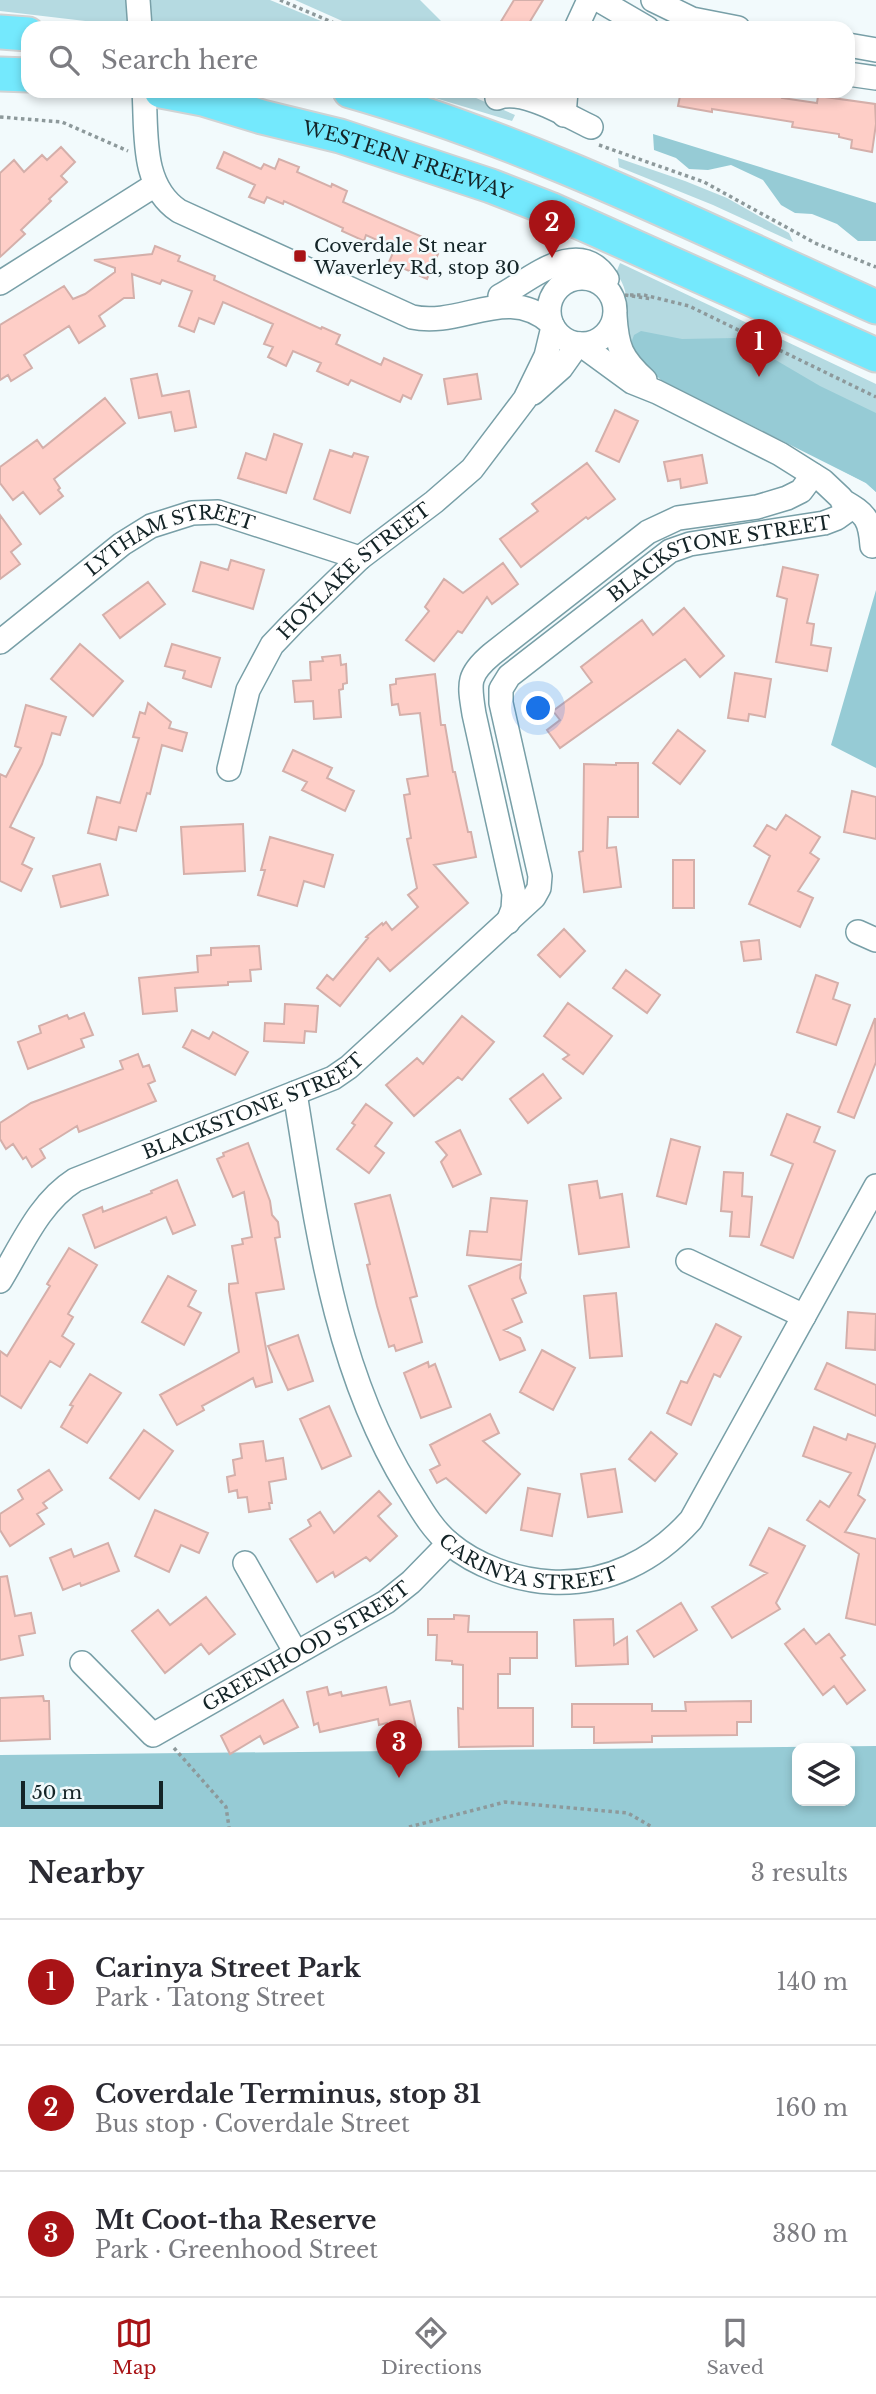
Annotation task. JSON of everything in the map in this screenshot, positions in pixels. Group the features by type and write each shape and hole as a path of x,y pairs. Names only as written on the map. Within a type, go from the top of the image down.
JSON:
{"highway":[{"path":"0,32 21,34"},
{"path":"0,74 21,75"},
{"name":"WESTERN FREEWAY","path":"198,98 340,136 491,186 550,209 876,355"},
{"path":"373,98 446,120 521,149 876,307"}],"street":[{"path":"138,0 140,21"},
{"path":"579,21 589,0"},
{"path":"599,0 635,21"},
{"path":"653,0 692,19 702,21"},
{"path":"855,47 876,50"},
{"path":"855,75 876,78"},
{"path":"145,98 150,166 155,185 166,201 182,213 419,319 439,320 473,310 552,265 576,261 594,267 605,275 611,288 616,339 621,352 635,371 657,392"},
{"path":"529,98 564,114 589,134"},
{"path":"564,114 565,98"},
{"path":"0,283 155,185"},
{"path":"500,296 570,280 586,278 597,282 609,293 615,310 613,324 603,337 594,342 579,344"},
{"path":"552,325 549,310 551,299 557,290 570,280"},
{"path":"473,310 527,308 552,325 563,338 579,344 622,376 780,454 813,475"},
{"name":"HOYLAKE STREET","path":"229,769 244,704 253,678 265,657 293,622 360,558 460,481 525,399 546,356 552,325"},
{"name":"HOYLAKE STREET","path":"525,399 549,380 579,344"},
{"name":"BLACKSTONE STREET","path":"0,1281 46,1206 62,1189 75,1180 333,1078 349,1067 508,922 534,897 541,881 501,703 501,689 507,679 670,551 690,544 832,521 844,513 843,501 835,491 813,475 801,491 782,500 757,507 678,518 648,532 492,654 474,672 470,681 471,696 514,894 513,909 508,922"},
{"path":"843,501 866,517 872,546"},
{"name":"LYTHAM STREET","path":"0,642 122,544 152,526 192,513 218,512 360,558"},
{"name":"CARINYA STREET","path":"295,1093 336,1313 359,1391 382,1442 425,1514 449,1543 480,1563 544,1582 563,1583 604,1577 641,1561 678,1534 701,1505 876,1186"},
{"path":"688,1261 804,1316"},
{"name":"GREENHOOD STREET","path":"153,1735 398,1593 449,1543"},
{"path":"245,1563 296,1653"},
{"path":"82,1663 153,1735"}],"path":[{"path":"280,0 330,21"},
{"path":"0,117 62,122 134,154"},
{"path":"589,134 704,182 815,243 876,267"},
{"path":"658,299 643,299 630,295 644,295 680,303 876,397"},
{"path":"153,1735 172,1745 226,1807 229,1827"},
{"path":"409,1827 505,1802 628,1813 652,1827"}],"shaded area":[{"path":"0,0 270,0 321,21 85,21 0,11"},
{"path":"295,0 420,0 441,21 342,21"},
{"path":"435,98 476,98 515,115 512,121"},
{"path":"653,134 876,203 876,241 858,241 837,224 812,214 795,213 781,205 763,180 731,165 708,170 689,169 676,158 654,150"},
{"path":"618,158 727,198 789,233 793,242 713,205 619,167"},
{"path":"620,263 876,384 876,492 866,483 816,457 695,399 645,367 629,344 626,294 616,273"},
{"path":"641,331 682,339 735,338 820,386 876,413 876,492 866,483 661,380 641,362 630,346 634,335"},
{"path":"876,590 876,768 831,745"},
{"path":"855,1746 876,1746 876,1827 0,1827 0,1755 792,1747 792,1806 855,1806"}],"building":[{"path":"514,0 543,0 530,21 501,21"},
{"path":"680,98 782,98 817,103 818,98 832,98 875,104 876,124 872,152 851,148 852,140 839,137 839,134 792,127 793,122 678,106"},
{"path":"61,147 75,162 61,176 67,182 21,230 25,234 0,257 0,173 14,160 24,172 42,155 47,160"},
{"path":"224,152 261,169 264,164 275,169 279,159 299,167 297,172 347,191 343,202 427,239 425,244 438,254 427,279 389,262 395,248 366,235 364,241 342,231 343,228 284,201 283,204 267,197 264,203 249,197 255,185 217,168"},
{"path":"155,246 180,256 178,261 215,276 214,280 321,329 322,327 340,335 336,344 381,365 384,358 422,375 411,399 403,395 400,402 351,380 348,385 317,371 321,363 293,351 286,366 268,357 273,347 264,344 273,324 223,302 214,324 199,318 194,332 179,326 192,291 162,280 160,284 132,274 134,298 124,298 99,316 105,326 79,343 69,326 24,355 32,368 11,381 8,375 0,380 0,325 64,286 73,299 85,294 115,272 115,268 94,260 152,254"},
{"path":"157,374 162,396 189,391 196,427 175,431 171,412 139,418 131,379"},
{"path":"477,374 481,399 448,404 444,379"},
{"path":"105,398 125,423 54,479 63,496 40,514 23,492 13,500 0,483 0,467 37,440 43,448"},
{"path":"615,410 638,421 619,462 596,451"},
{"path":"274,434 302,444 286,493 238,478 246,453 266,460"},
{"path":"330,450 352,457 354,453 368,457 350,513 314,499"},
{"path":"702,455 707,483 681,488 680,479 668,481 664,462"},
{"path":"587,463 615,499 588,519 586,517 521,567 500,539 538,511 532,504"},
{"path":"0,515 21,544 11,552 20,564 0,579"},
{"path":"231,560 264,570 253,609 193,591 201,562 228,570"},
{"path":"503,563 518,584 492,604 487,597 462,633 458,631 434,661 406,640 429,611 425,607 444,579 463,593"},
{"path":"783,567 818,575 807,623 814,624 811,645 831,648 827,671 776,662 787,599 777,596"},
{"path":"148,582 165,604 120,638 103,615"},
{"path":"684,608 724,656 700,677 685,659 560,748 547,730 560,720 553,711 592,682 581,667 642,620 653,635"},
{"path":"80,644 123,681 93,716 51,679"},
{"path":"172,644 220,658 211,687 183,678 185,671 165,666"},
{"path":"340,655 341,665 346,664 347,683 339,690 341,717 314,719 313,701 295,702 293,681 311,680 310,662 323,661 322,657"},
{"path":"735,673 771,679 765,717 749,714 748,721 728,718"},
{"path":"435,674 441,725 445,725 453,772 476,857 434,865 468,903 390,971 378,958 340,1006 317,988 327,975 333,980 368,938 366,937 382,923 383,925 386,922 392,930 418,907 408,895 417,888 407,839 411,838 404,795 410,794 407,779 428,776 420,713 400,715 398,704 392,705 390,685 396,684 396,679"},
{"path":"148,703 171,722 169,728 187,733 182,751 162,745 150,794 147,793 136,831 119,827 116,840 88,833 97,797 120,803 139,738 133,737 140,712 145,714"},
{"path":"26,705 66,717 60,735 52,733 42,764 10,827 34,838 22,864 32,869 21,891 0,881 0,774 6,777 21,748 15,746"},
{"path":"678,730 705,751 680,784 653,763"},
{"path":"293,750 332,768 327,778 354,791 345,811 302,790 307,782 283,771"},
{"path":"638,763 638,817 608,817 607,848 616,847 621,887 584,892 579,852 583,851 584,764"},
{"path":"852,791 876,797 876,839 844,832"},
{"path":"786,815 820,837 810,853 819,859 798,891 813,898 800,927 749,904 770,856 754,846 767,825 776,830"},
{"path":"243,824 245,871 184,874 181,827"},
{"path":"270,837 333,855 324,887 304,881 297,906 258,895 265,870 261,870"},
{"path":"673,860 694,860 694,908 673,908"},
{"path":"100,864 108,895 61,907 53,876"},
{"path":"564,929 585,951 560,977 538,955"},
{"path":"759,940 761,959 744,961 741,942"},
{"path":"259,946 261,969 250,970 251,981 175,988 177,1011 143,1014 139,978 198,972 197,956 211,955 211,948"},
{"path":"626,970 660,995 647,1013 613,988"},
{"path":"816,975 838,983 833,999 850,1005 836,1045 797,1032"},
{"path":"568,1003 612,1036 583,1074 563,1059 569,1055 544,1036"},
{"path":"285,1004 318,1006 316,1032 305,1031 304,1043 264,1041 265,1023 284,1024"},
{"path":"84,1013 93,1035 81,1039 84,1047 28,1069 18,1042 41,1033 39,1026 67,1015 69,1019"},
{"path":"462,1016 494,1042 462,1080 458,1077 414,1116 386,1085 417,1058 423,1064"},
{"path":"875,1018 876,1062 854,1118 838,1112"},
{"path":"192,1030 209,1039 213,1032 248,1052 235,1075 183,1047"},
{"path":"138,1054 143,1067 149,1065 155,1081 148,1084 156,1101 79,1132 77,1126 40,1149 45,1158 32,1167 13,1144 6,1149 0,1139 0,1123 31,1103 123,1069 120,1061"},
{"path":"543,1074 561,1098 528,1123 510,1099"},
{"path":"366,1104 392,1123 375,1146 384,1153 369,1173 337,1149 355,1125 352,1123"},
{"path":"787,1114 820,1127 814,1142 835,1151 793,1258 761,1245 793,1164 771,1155"},
{"path":"460,1130 481,1174 453,1187 441,1162 447,1155 436,1142"},
{"path":"671,1139 700,1147 686,1204 657,1196"},
{"path":"248,1143 270,1201 272,1215 278,1222 280,1237 275,1238 284,1289 256,1293 272,1382 256,1387 253,1378 202,1406 204,1410 177,1425 160,1395 239,1352 229,1291 229,1284 238,1283 232,1246 243,1244 242,1239 252,1237 244,1192 233,1197 217,1159 224,1156 223,1153"},
{"path":"724,1172 743,1173 742,1196 752,1197 749,1237 730,1236 732,1212 721,1211"},
{"path":"177,1180 195,1225 173,1234 166,1217 95,1248 83,1215 102,1207 103,1212"},
{"path":"597,1181 600,1198 622,1194 629,1247 579,1254 569,1185"},
{"path":"390,1195 417,1296 410,1298 422,1342 396,1351 394,1345 389,1347 377,1306 355,1204"},
{"path":"491,1198 527,1201 521,1260 467,1255 470,1231 487,1232"},
{"path":"69,1248 97,1265 68,1314 73,1317 62,1336 74,1344 60,1367 50,1361 21,1408 0,1395 0,1351 7,1356 50,1286 47,1284"},
{"path":"521,1264 520,1278 526,1293 512,1299 522,1322 504,1330 520,1338 525,1350 500,1360 469,1286"},
{"path":"168,1276 196,1291 188,1306 201,1313 184,1345 142,1322"},
{"path":"616,1293 622,1356 590,1358 584,1296"},
{"path":"848,1312 876,1314 875,1350 846,1348"},
{"path":"716,1324 741,1337 720,1377 714,1374 691,1425 667,1413 681,1381 687,1383"},
{"path":"298,1335 313,1381 288,1390 268,1346"},
{"path":"542,1350 575,1368 553,1410 520,1392"},
{"path":"428,1362 429,1367 435,1364 451,1407 421,1418 404,1373"},
{"path":"827,1363 876,1385 876,1416 815,1389"},
{"path":"90,1374 121,1393 87,1443 61,1427 73,1406 70,1405"},
{"path":"329,1406 351,1456 322,1469 300,1419"},
{"path":"490,1414 499,1433 483,1441 520,1474 486,1513 446,1478 437,1483 430,1470 440,1465 430,1445"},
{"path":"814,1427 846,1440 848,1434 876,1444 858,1495 865,1500 845,1532 876,1539 876,1625 846,1618 859,1554 807,1520 820,1501 829,1507 851,1473 803,1456"},
{"path":"144,1430 173,1451 139,1499 110,1478"},
{"path":"651,1432 677,1454 655,1481 629,1459"},
{"path":"263,1441 266,1461 283,1458 286,1479 269,1482 272,1503 269,1503 270,1509 249,1512 247,1497 238,1498 237,1490 229,1492 227,1477 235,1475 233,1460 242,1458 240,1444"},
{"path":"615,1469 622,1512 588,1517 581,1474"},
{"path":"49,1470 62,1490 43,1503 47,1508 37,1514 44,1524 10,1546 0,1530 0,1514 23,1499 18,1490"},
{"path":"528,1488 560,1494 552,1536 521,1530"},
{"path":"379,1491 391,1504 378,1516 397,1536 370,1561 366,1557 335,1577 333,1572 317,1582 290,1539 311,1526 308,1520 320,1512 334,1533"},
{"path":"155,1510 208,1533 199,1553 181,1545 169,1572 135,1556"},
{"path":"769,1528 805,1546 776,1603 780,1609 732,1638 712,1607 767,1573 750,1565"},
{"path":"108,1543 119,1571 63,1590 50,1558 71,1549 74,1557"},
{"path":"7,1576 15,1616 31,1613 35,1633 19,1636 23,1655 0,1660 0,1577"},
{"path":"206,1597 235,1634 209,1654 201,1644 165,1673 132,1631 158,1610 170,1625"},
{"path":"681,1603 697,1630 654,1657 637,1631"},
{"path":"454,1615 469,1616 468,1632 537,1632 537,1658 510,1658 510,1674 498,1674 498,1708 533,1708 533,1746 459,1747 458,1708 463,1709 463,1665 436,1660 437,1635 428,1635 428,1619 454,1619"},
{"path":"613,1619 614,1645 627,1637 628,1664 576,1666 574,1620"},
{"path":"804,1629 816,1644 829,1634 845,1655 841,1658 865,1690 847,1704 834,1686 823,1695 785,1644"},
{"path":"327,1687 329,1695 341,1692 342,1696 386,1687 390,1705 410,1701 417,1732 390,1738 387,1723 379,1725 378,1719 320,1732 318,1723 314,1725 307,1692"},
{"path":"43,1696 44,1701 49,1701 50,1739 0,1741 0,1698"},
{"path":"283,1700 298,1727 264,1744 260,1736 230,1754 221,1736"},
{"path":"751,1701 751,1722 737,1722 737,1735 652,1736 652,1742 594,1743 594,1727 572,1727 572,1704 652,1704 652,1711 686,1711 685,1702"}],"place":[{"name":"Coverdale St near Waverley Rd, stop 30","path":"300,256"},
{"name":"Coverdale Terminus, stop 31","path":"552,258"},
{"name":"Carinya Street Park","path":"759,377"},
{"name":"Mt Coot-tha Reserve","path":"399,1778"}]}
